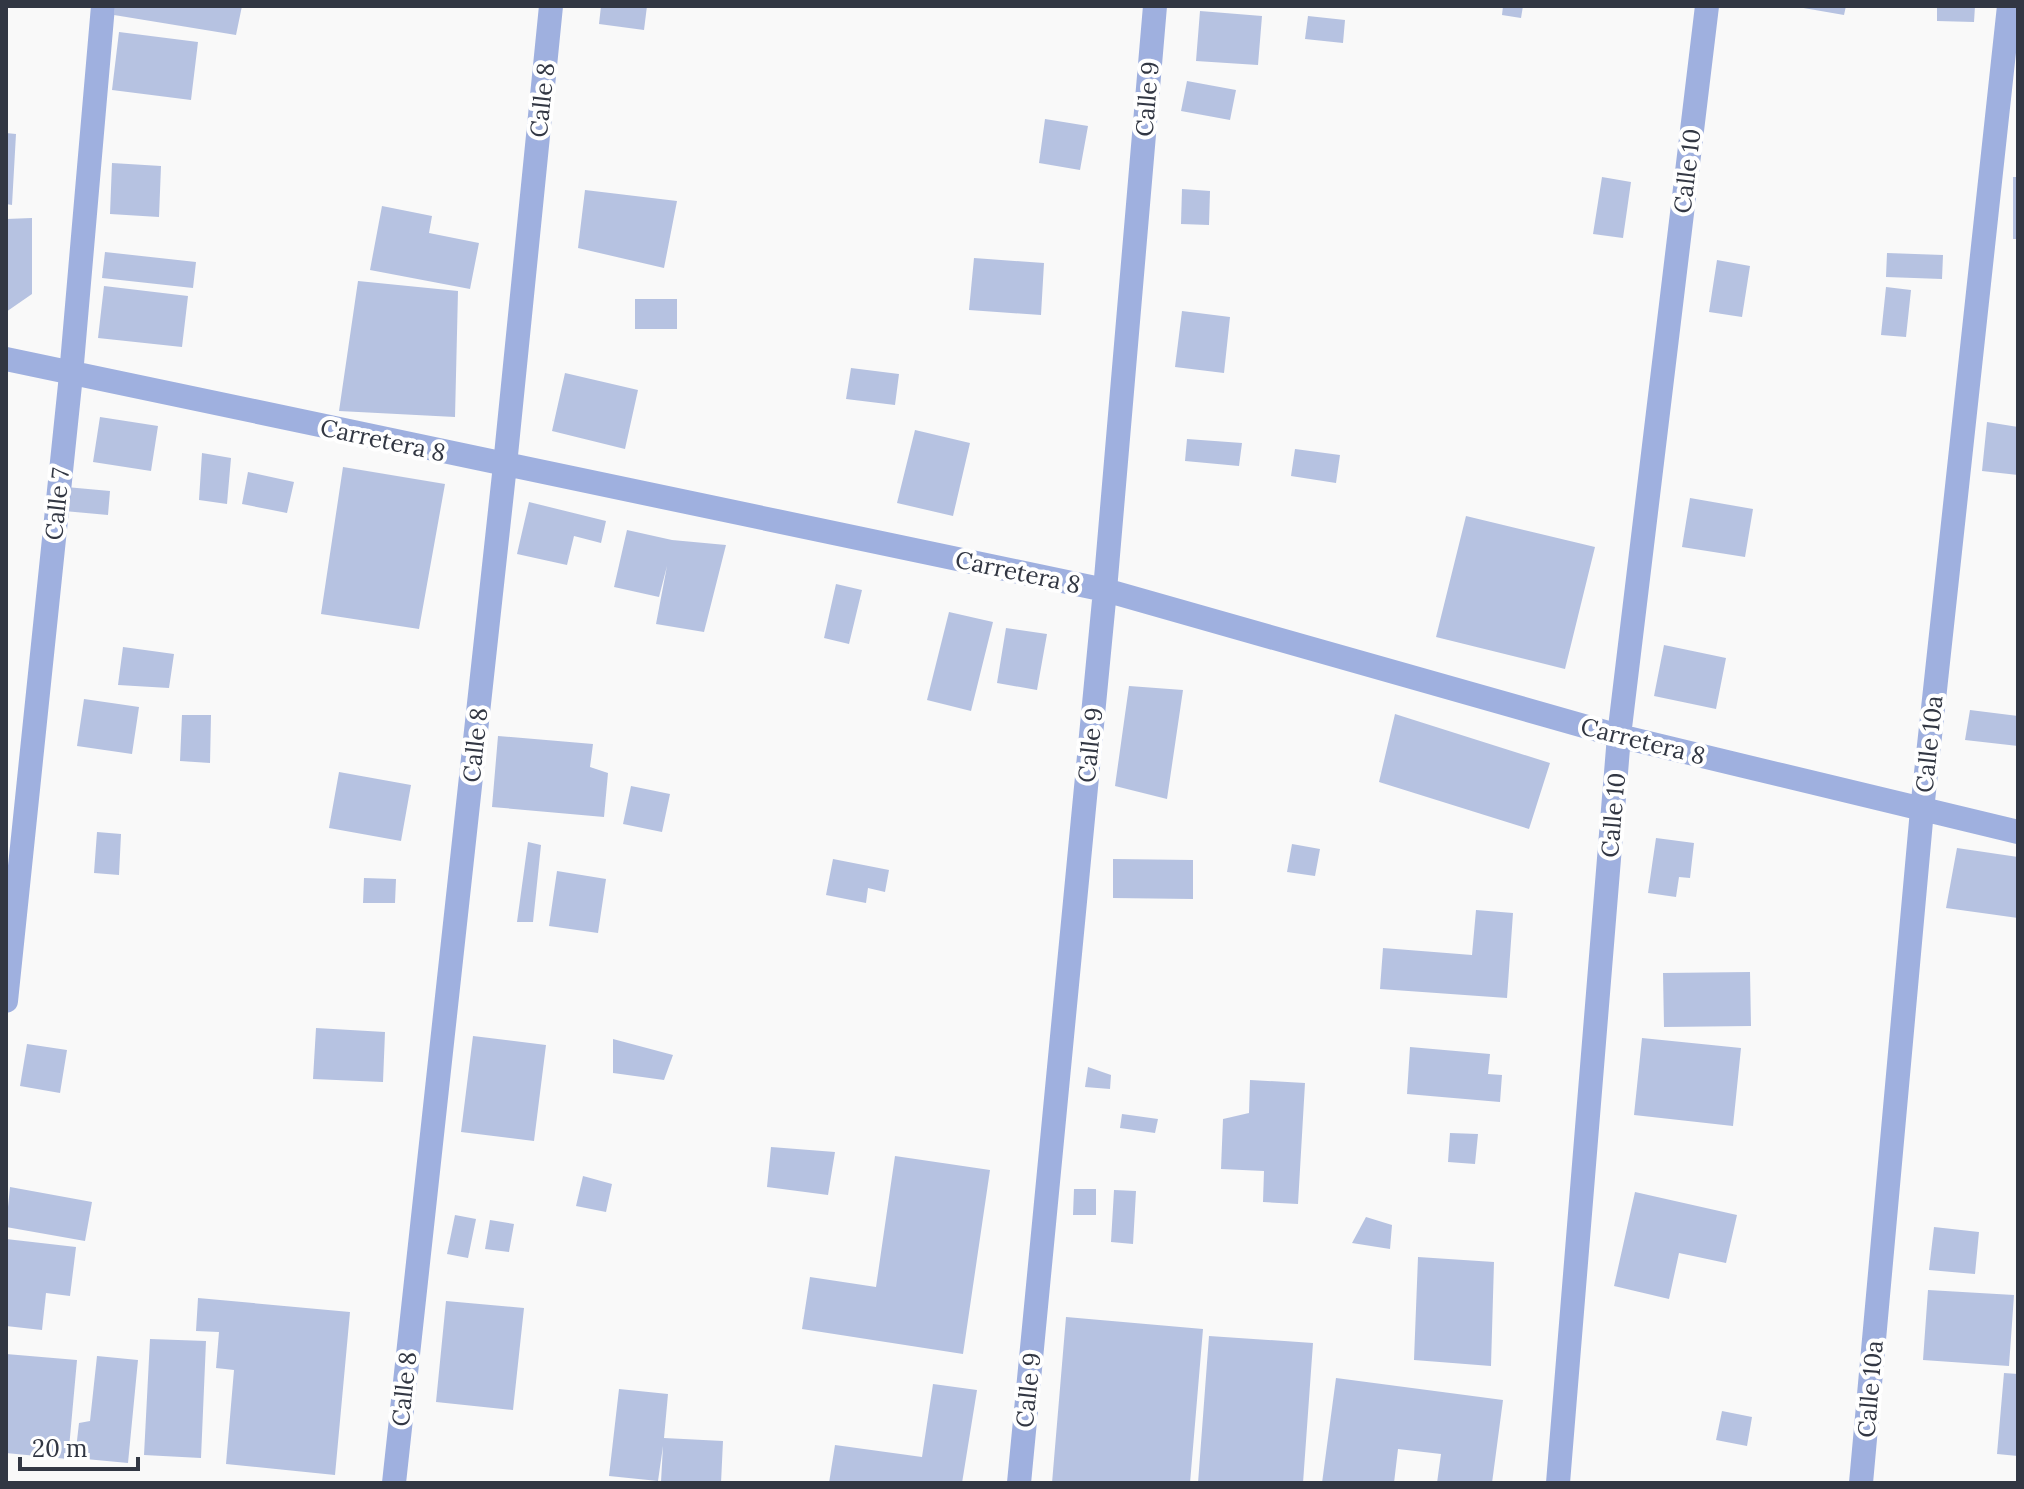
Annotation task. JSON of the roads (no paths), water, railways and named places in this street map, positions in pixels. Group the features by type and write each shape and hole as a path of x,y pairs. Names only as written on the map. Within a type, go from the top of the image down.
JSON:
{"street":[{"name":"Calle 7","path":"6,1001 71,375 103,6"},
{"name":"Calle 8","path":"394,1483 505,465 551,6"},
{"name":"Calle 9","path":"1019,1483 1105,590 1155,6"},
{"name":"Calle 10","path":"1558,1483 1619,736 1707,6"},
{"name":"Calle 10a","path":"1861,1483 1922,810 2009,6"},
{"name":"Carretera 8","path":"6,359 1105,590 1619,736 2018,832"}]}
